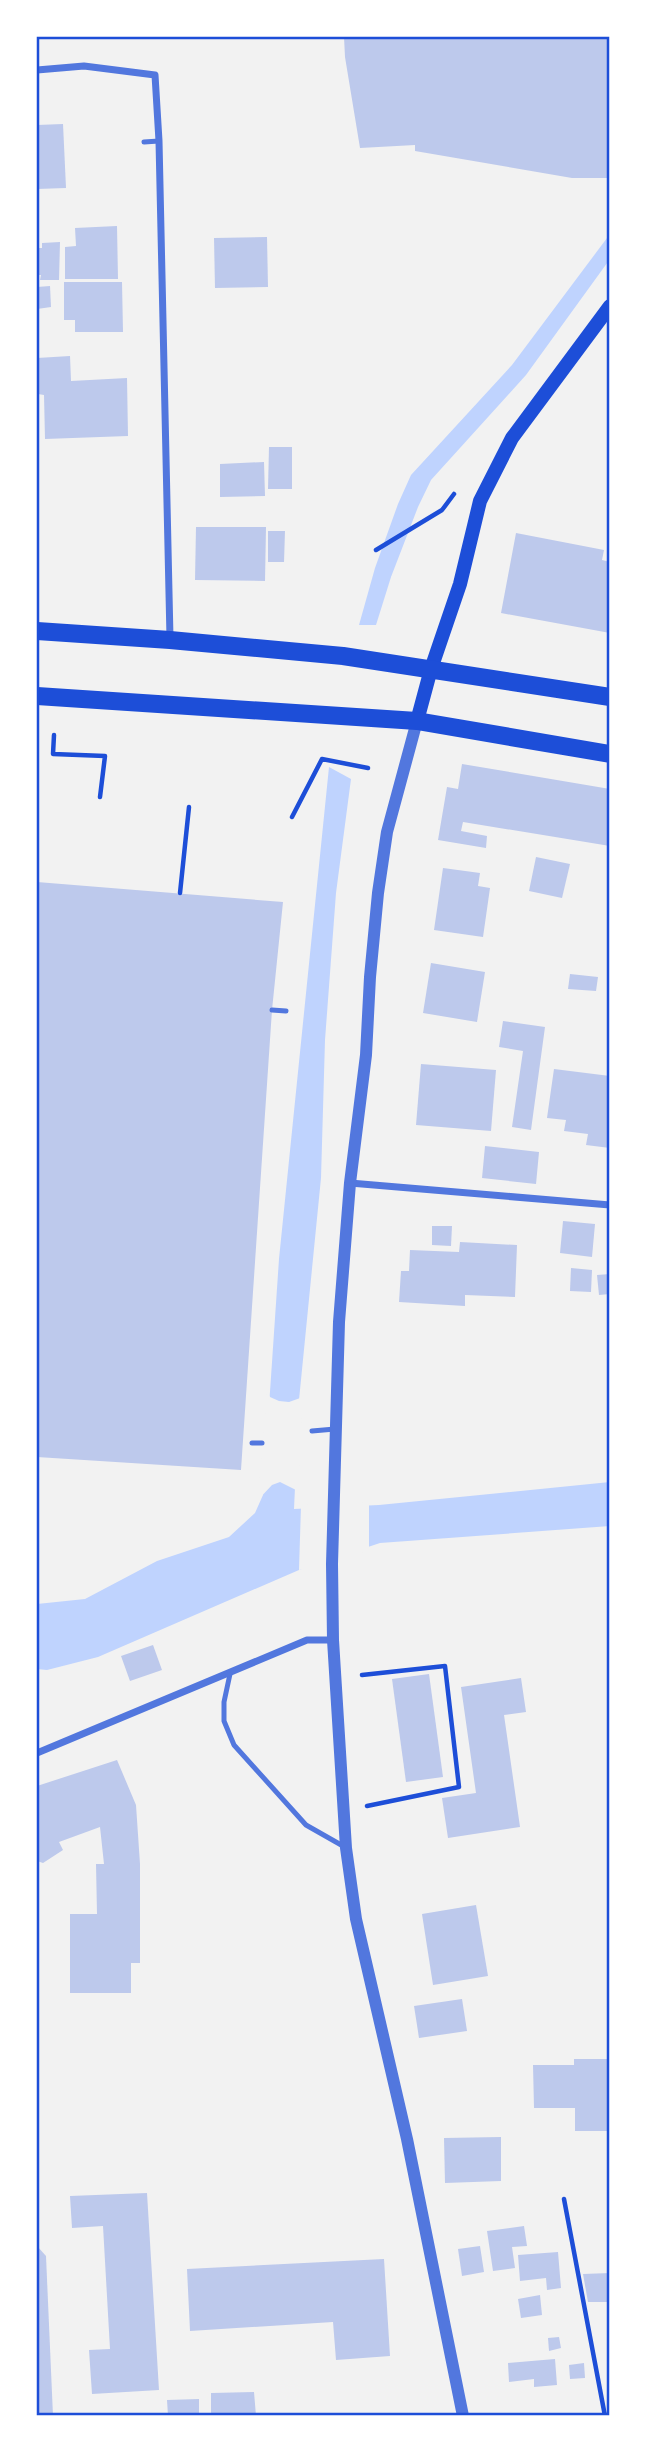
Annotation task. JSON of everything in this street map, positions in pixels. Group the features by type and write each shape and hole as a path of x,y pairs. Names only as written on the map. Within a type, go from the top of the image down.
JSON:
{"main road":[{"path":"417,721 431,668 460,584 480,501 512,438 610,306"},
{"path":"37,631 343,656 610,697"},
{"path":"37,696 417,721 610,754"}],"street":[{"path":"37,70 84,66 155,75 159,141 170,640"},
{"path":"417,721 387,832 378,893 366,1055 350,1183 340,1322 332,1564 333,1640 346,1848 356,1919 407,2139 463,2416"},
{"path":"350,1183 610,1205"},
{"path":"37,1753 307,1640 333,1640"}],"lane":[{"path":"144,142 159,141"},
{"path":"272,1010 286,1011"},
{"path":"312,1430 338,1429"},
{"path":"252,1444 262,1443"},
{"path":"229,1674 224,1721 233,1745 306,1825 346,1848"}],"path":[{"path":"376,550 432,516"},
{"path":"54,734 53,754 105,756 100,797"},
{"path":"292,817 322,759 368,768"},
{"path":"180,893 189,807"},
{"path":"362,1675 446,1666 459,1787 365,1806"},
{"path":"564,2199 605,2416"}],"water":[{"path":"610,234 610,259 526,375 431,480 391,577 376,625 359,625 375,568 411,475 512,365"},
{"path":"329,767 351,779 336,893 325,1040 321,1178 299,1400 294,1509 379,1505 610,1482 610,1526 380,1543 299,1570 98,1657 47,1670 37,1669 37,1604 85,1599 157,1561 229,1537 255,1513 263,1495 279,1259"}],"pier":[{"path":"267,1391 270,1397 279,1401 289,1402 303,1397 298,1491 280,1482 272,1485 258,1500"},
{"path":"369,1502 369,1550 322,1566 299,1570 301,1505"}],"building":[{"path":"344,37 610,37 610,178 572,178 415,151 415,145 360,148"},
{"path":"63,124 66,188 37,189 37,125"},
{"path":"117,226 118,279 65,279 65,247 76,246 75,228"},
{"path":"267,237 268,287 215,288 214,238"},
{"path":"60,242 59,280 40,280 41,275 37,275 37,248 42,248 42,243"},
{"path":"64,282 122,282 123,332 75,332 75,320 64,320"},
{"path":"50,286 51,307 37,309 37,287"},
{"path":"70,356 71,381 127,378 128,436 45,439 44,395 38,394 37,358"},
{"path":"269,447 292,447 292,489 268,489"},
{"path":"264,462 265,496 220,497 220,464"},
{"path":"196,527 266,527 265,581 195,580"},
{"path":"268,531 285,531 284,562 268,562"},
{"path":"516,533 604,550 602,560 610,562 610,633 501,613"},
{"path":"462,764 610,789 610,846 463,822 461,831 487,836 486,848 438,840 447,787 458,789"},
{"path":"536,857 570,864 562,898 529,891"},
{"path":"443,868 480,873 478,886 490,888 483,937 434,930"},
{"path":"37,882 283,902 272,1010 241,1470 37,1457"},
{"path":"431,963 485,972 477,1022 423,1013"},
{"path":"570,974 598,977 596,991 568,989"},
{"path":"503,1021 545,1027 531,1130 512,1127 523,1051 499,1047"},
{"path":"421,1064 496,1070 491,1131 416,1125"},
{"path":"554,1069 610,1076 610,1148 586,1145 588,1134 564,1131 566,1120 547,1118"},
{"path":"485,1146 539,1152 536,1184 482,1178"},
{"path":"563,1221 595,1224 592,1257 560,1253"},
{"path":"432,1226 452,1226 451,1246 432,1245"},
{"path":"460,1242 517,1245 515,1297 465,1295 465,1306 399,1302 401,1271 409,1271 410,1250 459,1252"},
{"path":"571,1268 592,1270 591,1292 570,1291"},
{"path":"610,1274 610,1294 599,1295 597,1275"},
{"path":"153,1645 162,1670 130,1681 121,1656"},
{"path":"429,1674 443,1777 406,1782 392,1679"},
{"path":"521,1678 526,1712 504,1715 520,1827 448,1838 442,1798 476,1793 461,1687"},
{"path":"117,1760 136,1805 140,1864 140,1963 131,1963 131,1993 70,1993 70,1914 97,1914 96,1864 104,1864 100,1827 59,1842 63,1850 43,1863 37,1861 37,1786"},
{"path":"476,1905 488,1976 433,1985 422,1914"},
{"path":"462,1999 467,2031 419,2038 414,2006"},
{"path":"574,2059 610,2059 610,2131 575,2131 575,2108 534,2108 533,2065 574,2065"},
{"path":"501,2137 501,2181 445,2183 444,2138"},
{"path":"147,2193 159,2390 92,2394 89,2350 110,2349 103,2226 72,2228 70,2196"},
{"path":"524,2226 527,2246 512,2247 515,2268 493,2271 487,2231"},
{"path":"37,2246 46,2256 53,2416 37,2416"},
{"path":"480,2246 484,2272 462,2276 458,2249"},
{"path":"558,2252 561,2288 547,2290 546,2278 520,2281 518,2255"},
{"path":"384,2259 390,2356 336,2360 333,2322 190,2331 187,2269"},
{"path":"610,2273 610,2302 588,2302 583,2274"},
{"path":"540,2295 542,2315 521,2318 518,2299"},
{"path":"559,2337 561,2348 549,2351 548,2338"},
{"path":"555,2359 557,2385 534,2387 534,2379 509,2382 508,2363"},
{"path":"584,2363 585,2378 570,2379 569,2365"},
{"path":"254,2392 256,2416 211,2416 211,2393"},
{"path":"199,2399 199,2416 168,2416 167,2400"}]}
